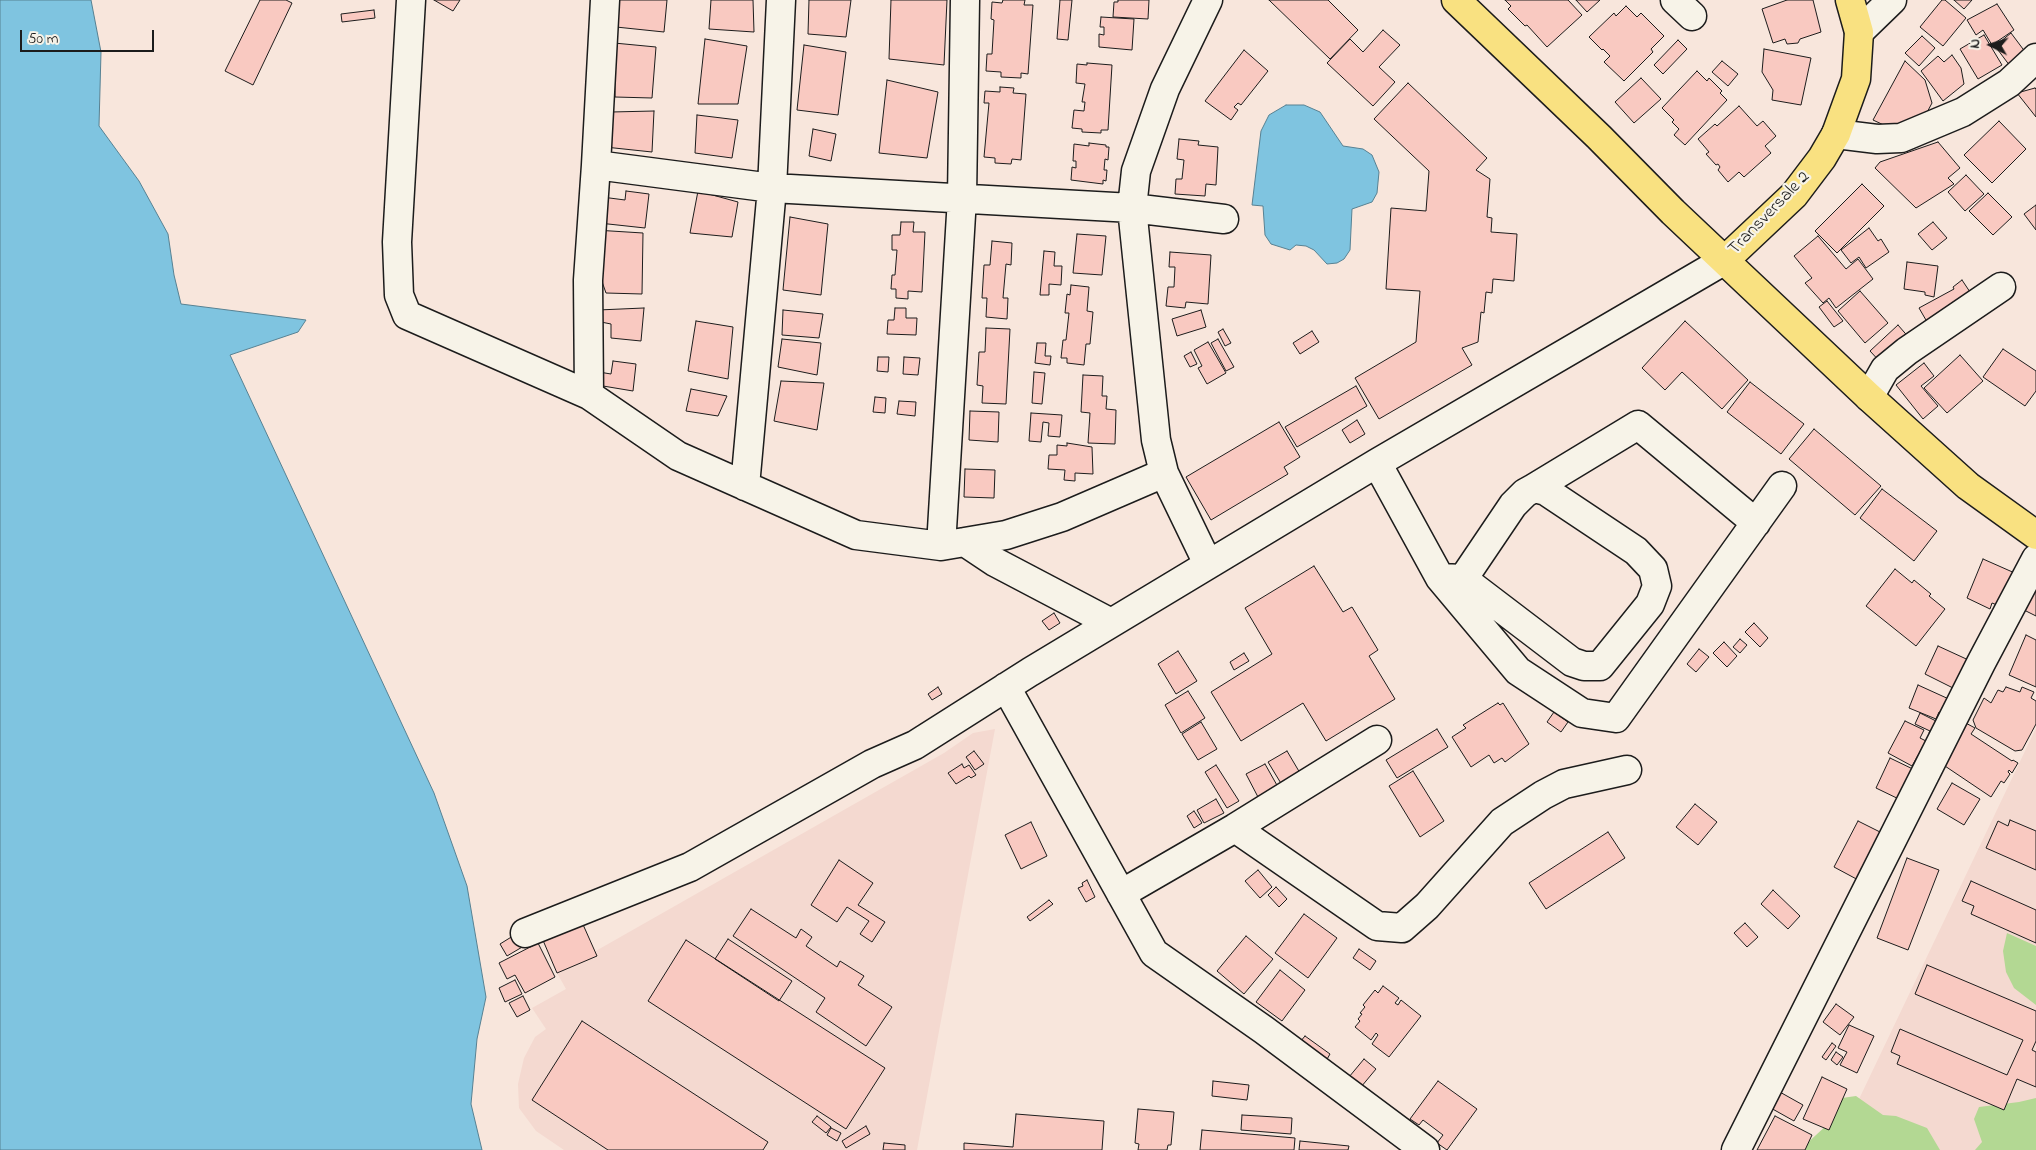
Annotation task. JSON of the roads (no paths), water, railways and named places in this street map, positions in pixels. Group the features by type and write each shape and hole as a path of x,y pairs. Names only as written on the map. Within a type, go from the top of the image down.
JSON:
{"main road":[{"path":"1456,0 1599,136 1672,212 1869,397 1968,486 2036,535"},
{"name":"Transversale 2","path":"1725,260 1794,195 1822,158 1836,134 1856,79 1859,32 1850,0"}],"street":[{"path":"411,0 397,242 399,295 407,315 588,395 678,456 856,535 953,544 1006,535 1062,517 1164,472"},
{"path":"588,395 588,280 605,0"},
{"path":"745,486 772,188 781,0"},
{"path":"953,544 965,0"},
{"path":"1208,0 1165,89 1136,171 1132,208 1156,440 1164,472 1208,564"},
{"path":"1859,32 1892,0"},
{"path":"1836,134 1877,139 1901,138 1963,112 2009,84 2036,58"},
{"path":"596,165 772,188 1132,208 1224,220"},
{"path":"525,933 690,867 872,764 915,745 1006,687 1208,564 1725,260"},
{"path":"1869,397 1885,369 1907,351 2001,287"},
{"path":"1452,578 1513,505 1526,493 1638,425 1756,523"},
{"path":"1378,463 1452,578 1518,671 1582,712 1616,718 1782,486"},
{"path":"1452,578 1572,662 1584,666 1600,666 1650,604 1658,586 1653,569 1636,551 1546,491 1534,488"},
{"path":"953,544 995,562 1111,623"},
{"path":"1736,1150 1981,663 2036,559"},
{"path":"1658,586 1694,608"},
{"path":"1006,687 1154,953 1264,1030 1396,1140 1425,1150"},
{"path":"1121,894 1235,828 1377,740"},
{"path":"1235,828 1377,926 1402,928 1427,906 1502,822 1543,795 1564,784 1627,770"}],"water":[{"path":"0,0 91,0 101,52 99,126 139,181 168,234 174,275 181,304 306,320 298,332 230,355 434,793 467,886 486,997 477,1039 471,1104 482,1150 0,1150"},
{"path":"1286,105 1304,105 1320,112 1343,146 1363,149 1372,155 1379,172 1377,193 1372,202 1352,209 1350,250 1344,259 1337,263 1327,264 1314,250 1306,246 1296,245 1290,250 1271,244 1265,235 1263,206 1252,205 1261,131 1269,115"}]}
